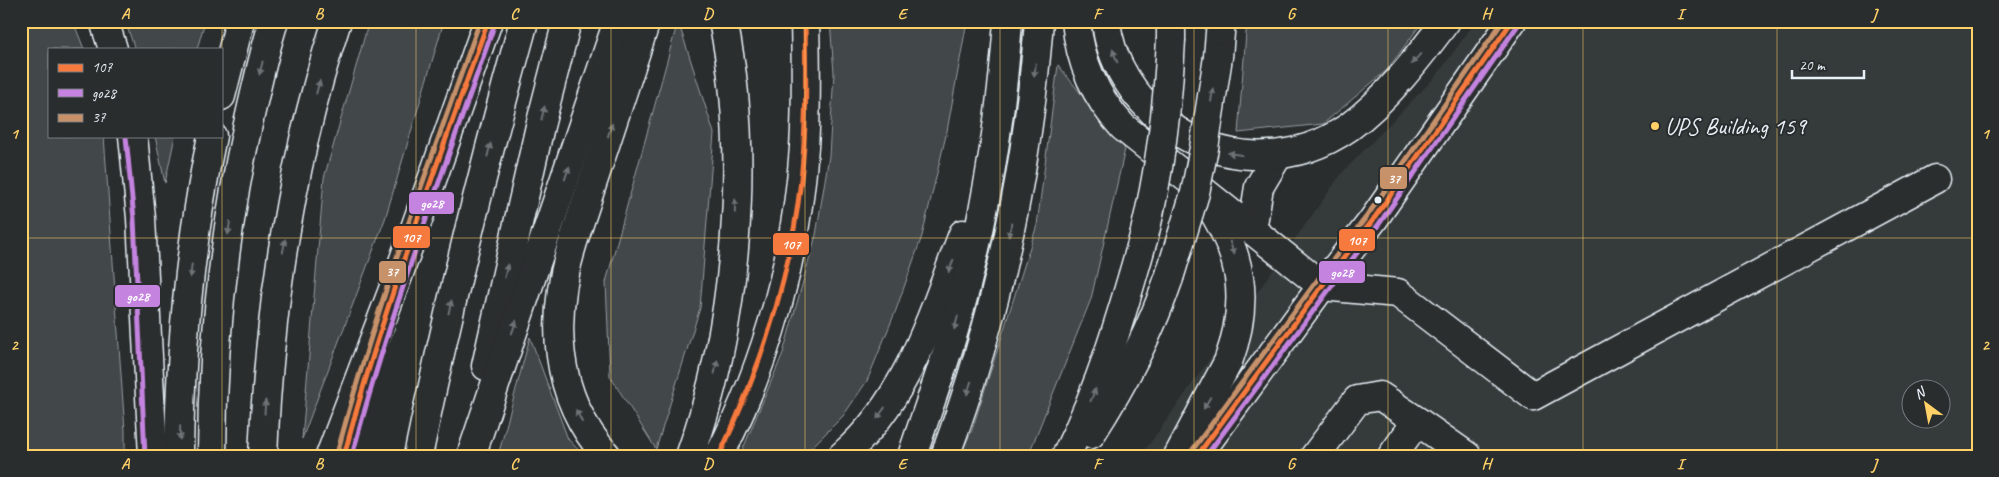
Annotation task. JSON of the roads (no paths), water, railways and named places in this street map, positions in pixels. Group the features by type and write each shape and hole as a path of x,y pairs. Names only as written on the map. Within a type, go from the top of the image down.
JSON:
{"main road":[{"path":"104,21 114,48"},
{"path":"222,92 240,21"},
{"path":"212,456 217,336 228,237 243,149 260,70 274,21"},
{"path":"263,456 267,385 282,255 308,123 338,21"},
{"path":"418,456 439,355 487,156 524,21"},
{"path":"469,456 518,220 567,21"},
{"path":"469,456 618,21"},
{"path":"607,456 588,433 568,389 560,355 560,299 570,251 646,21"},
{"path":"690,456 704,415 720,345 734,247 736,145 731,80 723,21"},
{"path":"719,456 733,429 771,328 794,229 806,123 805,21"},
{"path":"912,456 941,371 976,242 993,156 1008,21"},
{"path":"945,456 978,359 1009,234 1027,132 1039,21"},
{"path":"1076,21 1077,38 1086,70 1100,100 1123,128 1322,286 1398,293 1533,396 1935,180"},
{"path":"1106,21 1115,58 1123,75 1144,103 1172,127 1205,147 1223,152 1258,156 1278,155 1297,151 1315,145 1349,126 1364,114 1403,75 1446,21"},
{"path":"1076,456 1134,362 1153,321 1169,278 1194,192 1204,148 1218,57 1221,21"},
{"path":"1197,456 1373,220 1512,21"},
{"path":"330,456 397,279 488,22"},
{"path":"1066,456 1110,350 1144,236 1159,171 1165,130 1171,30"},
{"path":"133,138 141,218 153,456"},
{"path":"179,456 182,371 189,286 201,195 212,138"},
{"path":"1252,230 1259,186 1278,155"},
{"path":"842,456 856,444 880,415 913,360 993,156"},
{"path":"1178,456 1228,362 1235,340 1240,303 1238,273 1230,241 1213,211 1188,178"},
{"path":"344,456 362,388 397,279"},
{"path":"1315,456 1356,400 1380,396 1467,456"},
{"path":"1392,456 1417,421"}],"place":[{"name":"UPS Building 159","path":"1655,126"}]}
